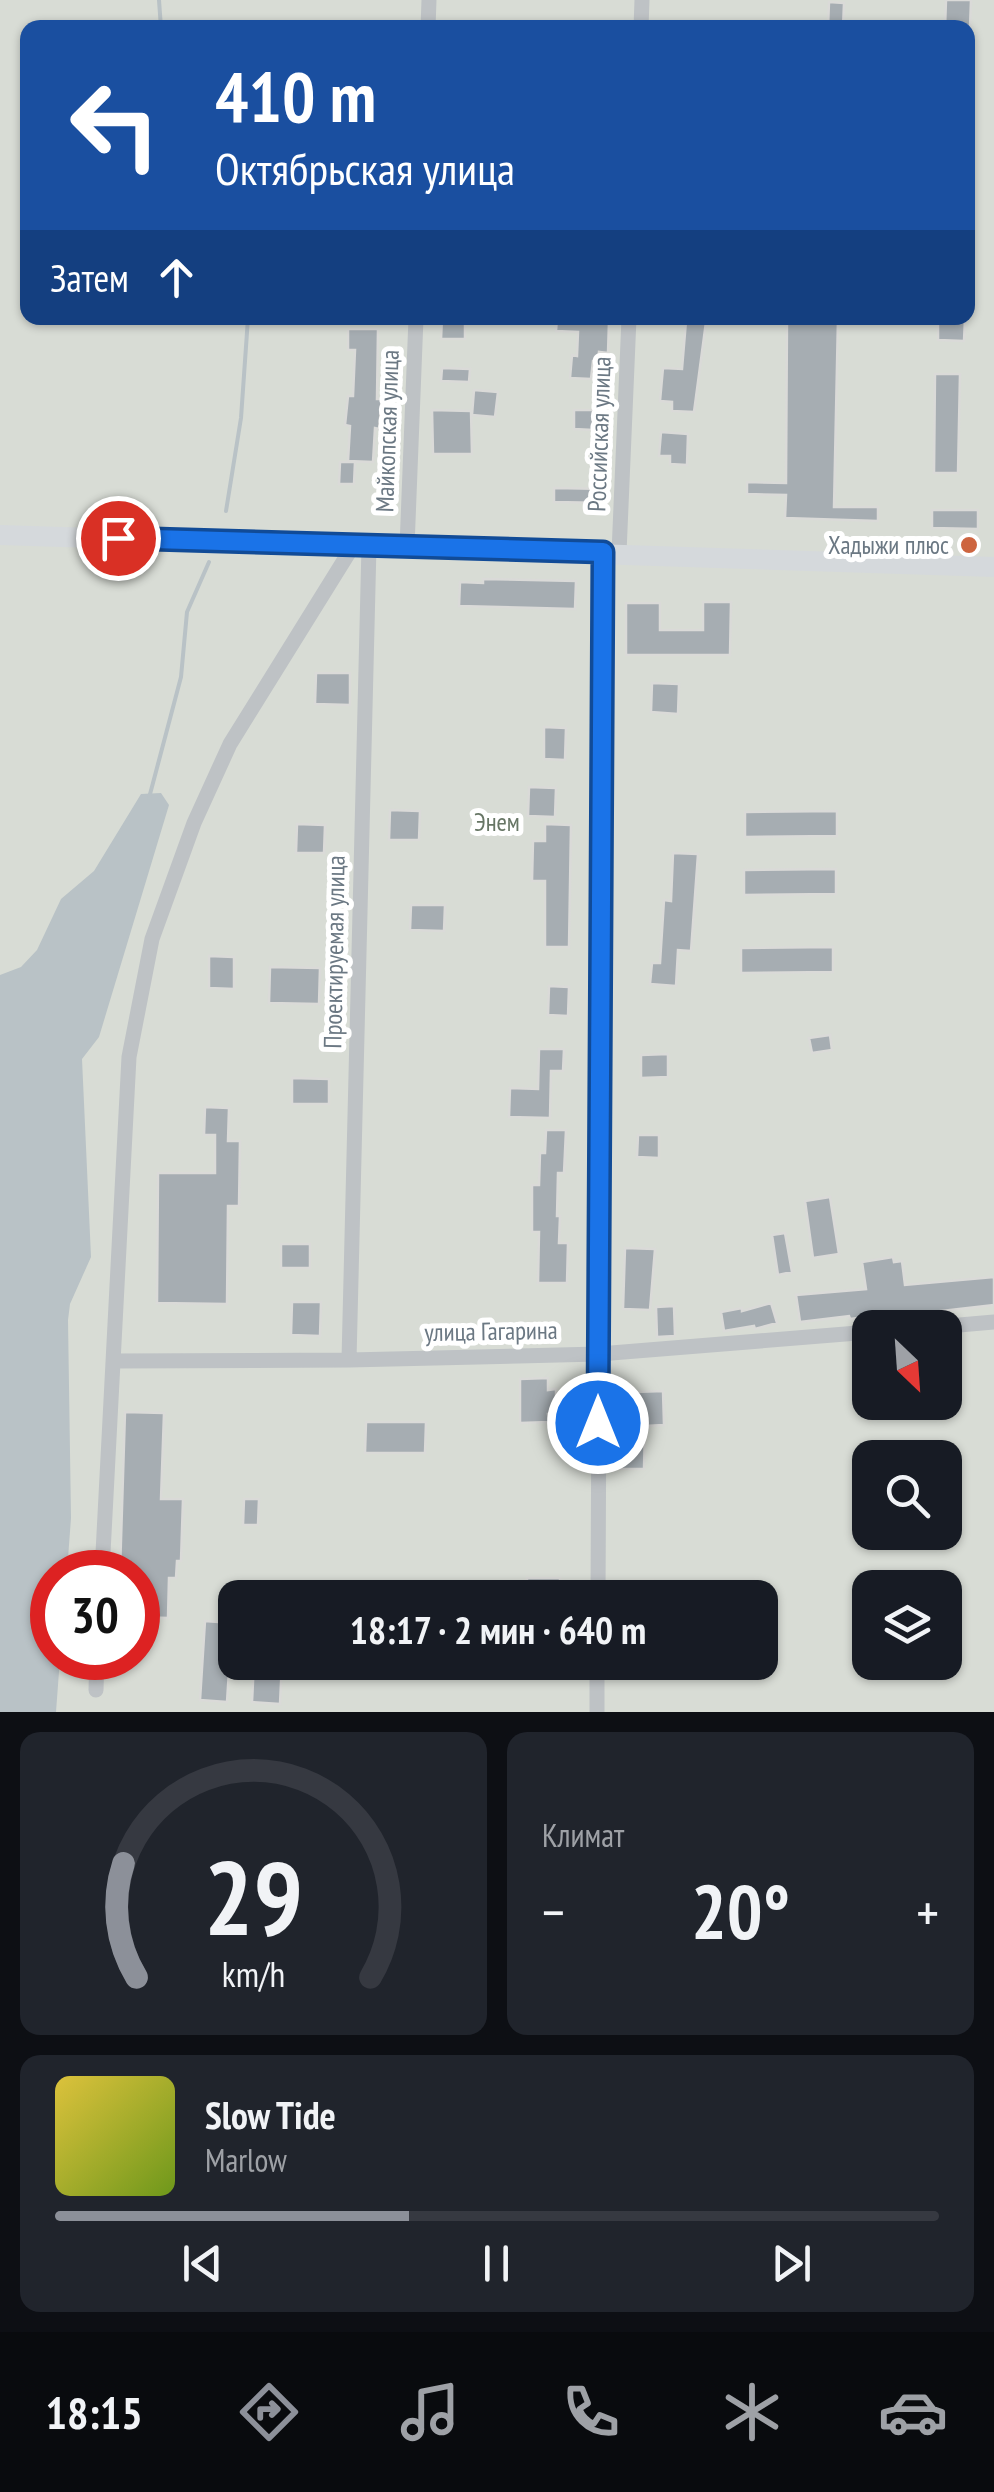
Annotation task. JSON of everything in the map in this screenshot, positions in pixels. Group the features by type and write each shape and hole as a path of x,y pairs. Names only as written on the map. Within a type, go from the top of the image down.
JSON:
{"main road":[{"path":"0,535 994,566"}],"street":[{"name":"Майкопская улица","path":"407,546 416,325"},
{"name":"Российская улица","path":"598,1580 611,553 628,325"},
{"name":"Проектируемая улица","path":"350,1360 361,546"},
{"path":"103,1550 128,1056 152,940 194,823 230,744 361,546"},
{"path":"962,1325 994,1322"},
{"name":"улица Гагарина","path":"113,1361 599,1354 852,1333"},
{"path":"96,1680 96,1690"},
{"path":"597,1680 597,1712"}],"green space":[{"name":"Энем","path":"0,0 994,0 994,1712 0,1712"}],"shaded area":[{"path":"161,793 169,805 99,1037 82,1059 91,1257 70,1304 68,1320 69,1550 30,1550 30,1680 58,1680 56,1712 0,1712 0,975 21,967 37,950 61,899 94,871 141,794"}],"building":[{"path":"946,0 971,0 970,20 945,20"},
{"path":"829,2 844,3 843,20 828,20"},
{"path":"442,325 465,325 465,339 441,339"},
{"path":"556,325 609,325 608,353 599,352 598,361 593,361 591,379 570,378 572,355 577,356 578,332 556,331"},
{"path":"686,325 706,325 694,412 672,411 672,402 660,401 663,368 682,369"},
{"path":"787,325 838,325 834,507 878,507 878,521 785,518 786,495 747,494 747,482 786,483"},
{"path":"938,325 965,325 964,341 938,340"},
{"path":"348,329 378,329 377,399 382,399 373,462 348,461 350,426 345,425 348,396 353,396 355,350 348,350"},
{"path":"442,368 470,369 469,382 441,381"},
{"path":"935,374 960,374 958,473 934,473"},
{"path":"474,390 498,392 495,417 472,415"},
{"path":"432,410 471,411 472,454 433,454"},
{"path":"574,410 593,410 593,430 574,429"},
{"path":"661,432 688,434 687,465 670,464 670,456 659,456"},
{"path":"340,462 355,462 354,484 339,484"},
{"path":"554,488 607,489 607,503 554,502"},
{"path":"932,510 978,510 978,529 932,528"},
{"path":"483,579 576,581 575,609 459,606 460,582 483,583"},
{"path":"703,602 731,602 730,655 626,655 626,603 660,603 660,630 703,630"},
{"path":"316,673 350,673 350,705 315,704"},
{"path":"652,683 679,684 678,714 651,712"},
{"path":"544,727 566,728 565,760 544,759"},
{"path":"529,787 556,788 555,817 528,816"},
{"path":"390,810 420,811 419,840 389,840"},
{"path":"837,811 837,836 745,837 745,812"},
{"path":"297,824 325,825 324,853 296,853"},
{"path":"545,824 571,825 569,947 545,947 545,881 532,881 533,841 545,841"},
{"path":"673,853 698,854 691,951 678,950 676,986 650,984 652,963 660,963 664,900 671,901"},
{"path":"836,869 836,894 744,895 744,870"},
{"path":"411,905 445,905 444,931 410,930"},
{"path":"833,947 833,972 741,973 741,948"},
{"path":"209,956 234,957 234,989 209,988"},
{"path":"270,967 320,968 319,1004 269,1003"},
{"path":"549,986 569,987 568,1016 548,1015"},
{"path":"830,1035 832,1050 812,1053 809,1038"},
{"path":"539,1049 564,1049 563,1071 551,1071 550,1118 509,1117 510,1088 538,1089"},
{"path":"668,1054 668,1077 641,1078 641,1055"},
{"path":"292,1078 329,1079 329,1104 292,1104"},
{"path":"205,1107 229,1108 228,1141 240,1141 239,1206 228,1206 227,1304 157,1303 158,1173 215,1173 215,1135 204,1135"},
{"path":"546,1130 566,1130 564,1173 558,1173 557,1216 559,1243 568,1243 567,1283 538,1283 539,1232 532,1232 532,1185 539,1185 540,1153 545,1153"},
{"path":"638,1135 659,1135 659,1158 637,1157"},
{"path":"830,1197 839,1254 813,1258 805,1201"},
{"path":"785,1233 792,1272 778,1275 772,1235"},
{"path":"281,1244 310,1244 310,1268 281,1268"},
{"path":"625,1248 655,1249 650,1310 623,1309"},
{"path":"893,1257 894,1262 902,1261 905,1285 994,1277 994,1305 950,1310 852,1310 852,1319 800,1322 796,1295 866,1289 862,1262"},
{"path":"292,1302 321,1302 320,1336 291,1335"},
{"path":"771,1303 777,1323 724,1331 721,1312"},
{"path":"674,1306 675,1336 657,1337 656,1307"},
{"path":"548,1378 548,1390 556,1389 556,1414 548,1414 549,1422 520,1423 520,1379"},
{"path":"663,1391 664,1425 645,1426 644,1469 621,1469 622,1440 630,1440 629,1406 635,1406 635,1392"},
{"path":"125,1412 164,1413 161,1499 183,1499 181,1561 177,1561 176,1578 169,1578 168,1618 160,1618 160,1550 121,1550"},
{"path":"366,1422 426,1422 425,1453 365,1453"},
{"path":"244,1499 259,1499 258,1525 243,1525"},
{"path":"527,1578 560,1578 560,1580"},
{"path":"205,1621 218,1622 218,1680 228,1680 227,1702 200,1700"},
{"path":"253,1680 281,1680 280,1704 252,1702"}],"waterway":[{"path":"159,0 160,20"},
{"path":"226,511 241,418 248,325"},
{"path":"149,798 181,677 187,612 209,562"}],"place":[{"name":"Хадыжи плюс","path":"969,545"}],"route":[{"path":"118,538 603,552 598,1423"}]}
